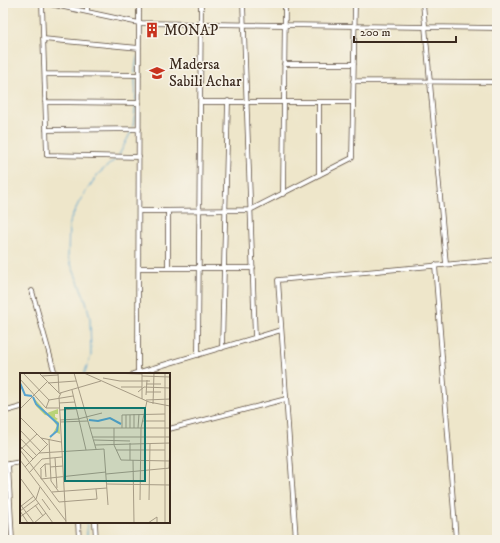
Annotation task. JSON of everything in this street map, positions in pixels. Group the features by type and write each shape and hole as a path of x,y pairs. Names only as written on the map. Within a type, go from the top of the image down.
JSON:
{"street":[{"path":"139,157 47,155 43,3 139,23 497,28"},
{"path":"87,3 87,12"},
{"path":"139,3 138,372 281,330"},
{"path":"198,355 201,3"},
{"path":"242,3 255,338"},
{"path":"283,194 285,3"},
{"path":"139,211 168,212 250,210 352,158 355,3"},
{"path":"423,3 446,264"},
{"path":"44,39 139,48"},
{"path":"284,64 354,64"},
{"path":"44,74 139,75"},
{"path":"354,81 497,82"},
{"path":"222,348 228,101"},
{"path":"45,102 139,103"},
{"path":"200,102 353,102"},
{"path":"319,102 319,175"},
{"path":"46,130 139,129"},
{"path":"168,212 168,268"},
{"path":"296,540 278,280 497,260"},
{"path":"435,265 456,540"},
{"path":"138,268 253,268"},
{"path":"32,291 55,373"},
{"path":"170,428 286,400"},
{"path":"3,412 20,406"},
{"path":"12,540 5,465 20,462"},
{"path":"78,523 79,540"},
{"path":"95,523 96,540"}],"waterway":[{"path":"135,73 137,56"},
{"path":"135,77 136,101"},
{"path":"133,127 136,104"},
{"path":"119,155 132,130"},
{"path":"84,373 91,356 90,318 86,301 68,257 69,223 79,202 98,174 117,158"},
{"path":"87,523 87,540"}],"place":[{"name":"MONAP","path":"152,30"},
{"name":"Madersa Sabili Achar","path":"157,73"}]}
